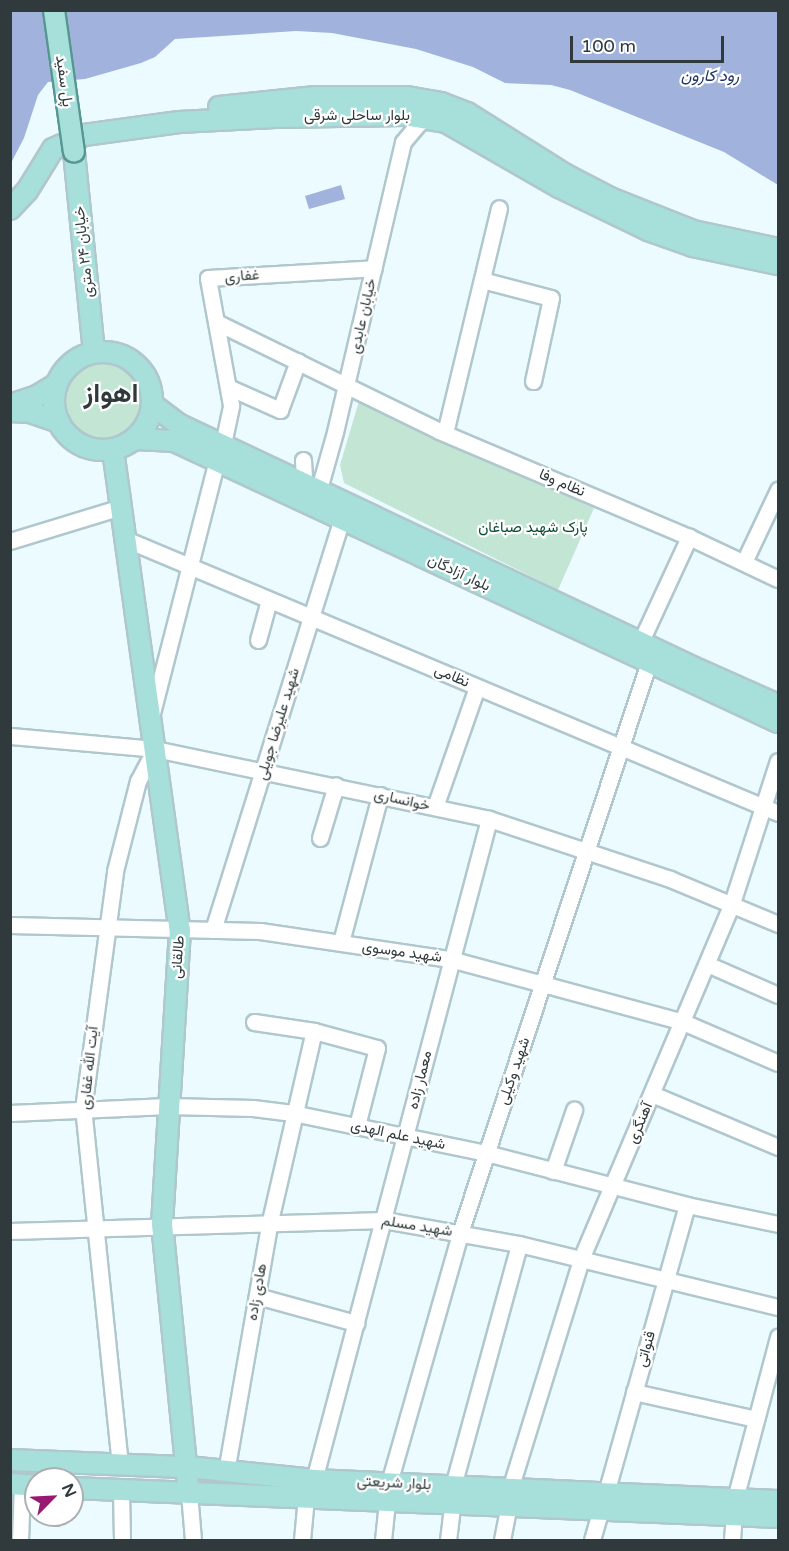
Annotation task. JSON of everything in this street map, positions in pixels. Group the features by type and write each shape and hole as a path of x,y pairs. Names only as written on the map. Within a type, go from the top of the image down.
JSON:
{"main road":[{"name":"پل سفید","path":"54,10 74,152"},
{"name":"بلوار ساحلی شرقی","path":"10,198 49,144 62,136 83,129 179,112 315,97 408,97 441,104 467,113 566,175 610,198 656,217 693,231 778,249"},
{"name":"بلوار ساحلی شرقی","path":"10,209 27,191 53,149 84,135 179,122 380,115 430,118 466,132 558,187 648,230 693,246 778,264"},
{"name":"خیابان ۲۴ متری","path":"74,152 94,352"},
{"path":"10,405 37,396 57,384 71,363 94,352 107,352 131,360 148,380 153,405 150,417 136,439 112,450 87,448 76,442 59,422 55,410 57,384"},
{"name":"بلوار آزادگان","path":"153,405 220,452 342,518 778,722"},
{"path":"10,411 30,412 59,422"},
{"name":"بلوار آزادگان","path":"136,439 174,441 220,452 312,485 778,705"},
{"name":"طالقانی","path":"112,450 180,930 162,1224 189,1493"},
{"name":"بلوار شریعتی","path":"10,1460 188,1467 310,1488"},
{"name":"بلوار شریعتی","path":"84,1489 189,1493 310,1488 510,1496 735,1507 778,1517"},
{"name":"بلوار شریعتی","path":"735,1507 778,1501"}],"street":[{"path":"380,115 396,124 403,142"},
{"path":"403,142 410,131 430,118"},
{"name":"خیابان عابدی","path":"312,485 346,384 403,142"},
{"path":"445,433 499,208"},
{"name":"غفاری","path":"220,452 231,405 208,278 374,268"},
{"path":"482,280 551,298 533,381"},
{"name":"نظام وفا","path":"216,322 346,384 394,411 689,537 778,579"},
{"path":"228,387 280,410 298,361"},
{"path":"151,718 220,452"},
{"path":"303,460 312,485"},
{"path":"744,562 778,490"},
{"path":"10,541 121,507"},
{"name":"شهید علیرضا جویلی","path":"213,930 342,518"},
{"path":"641,641 689,537"},
{"name":"نظامی","path":"125,539 778,813"},
{"path":"258,640 269,600"},
{"name":"شهید وکیلی","path":"383,1540 387,1491 460,1233 649,662"},
{"path":"435,807 477,687"},
{"name":"خوانساری","path":"10,736 155,749 336,785 489,819 587,850 732,903 778,924"},
{"name":"آیت الله غفاری","path":"120,1465 83,1109 106,928 116,871 138,781 155,749"},
{"name":"آهنگری","path":"502,1540 510,1496 582,1259 732,903 778,761"},
{"path":"320,838 336,785"},
{"path":"341,942 380,795"},
{"name":"معمار زاده","path":"302,1540 310,1488 384,1220 450,959 489,819"},
{"name":"شهید موسوی","path":"10,925 260,931 450,959 683,1022 778,1063"},
{"path":"707,964 778,995"},
{"path":"254,1022 314,1031 377,1048 357,1126"},
{"name":"هادی زاده","path":"226,1472 270,1221 293,1113 314,1031"},
{"path":"652,1094 778,1147"},
{"name":"شهید علم الهدی","path":"14,1112 168,1106 253,1108 293,1113 486,1153 612,1186 778,1224"},
{"path":"552,1171 574,1110"},
{"name":"قنواتی","path":"592,1540 687,1204"},
{"name":"شهید مسلم","path":"10,1231 162,1224 384,1220 519,1244 778,1307"},
{"path":"448,1540 453,1494 519,1244"},
{"path":"257,1296 356,1323"},
{"path":"732,1540 735,1507 778,1338"},
{"path":"634,1392 756,1419"},
{"path":"20,1540 23,1485"},
{"path":"121,1491 122,1540"},
{"path":"189,1493 194,1540"}],"green space":[{"path":"105,362 120,365 132,374 141,386 144,401 141,416 132,428 120,437 105,440 90,437 78,428 69,416 66,401 69,386 78,374 90,365"},
{"name":"پارک شهید صباغان","path":"359,401 594,508 558,590 344,483 340,465"}],"water":[{"name":"رود کارون","path":"11,11 778,11 778,185 724,152 570,90 551,85 505,83 473,67 416,49 332,33 296,31 175,39 155,57 141,63 85,79 48,82 38,95 24,138 11,163"},
{"path":"341,185 345,199 309,209 305,196"}],"district":[{"name":"اهواز","path":"111,394"}]}
